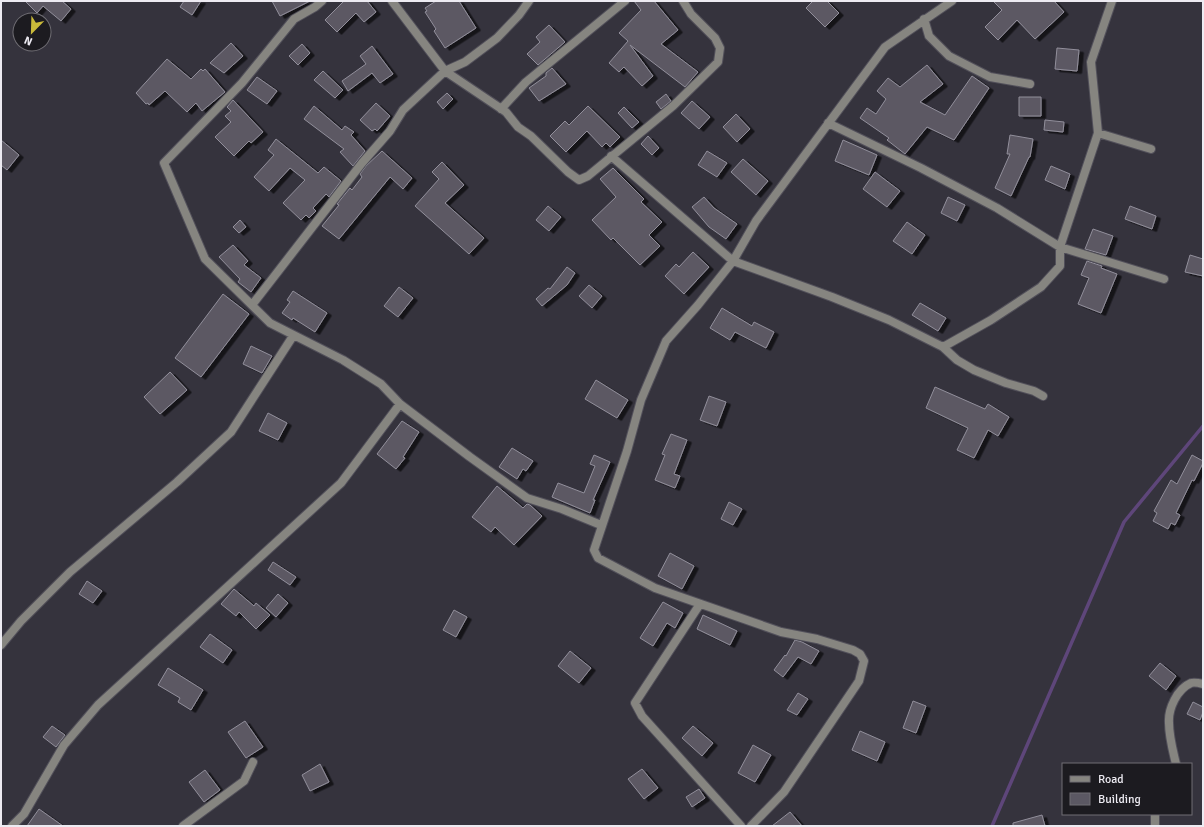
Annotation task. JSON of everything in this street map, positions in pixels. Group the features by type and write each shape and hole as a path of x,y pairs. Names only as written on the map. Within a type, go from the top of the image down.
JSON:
{"street":[{"path":"322,1 315,8 294,19 242,83 164,163 205,258 270,323 292,336 343,360 381,384 400,404 527,498 562,509 601,526"},
{"path":"392,1 445,71 506,112 518,127 531,136 568,172 579,180 588,176 673,106 718,62 720,48 715,38 691,14 683,1"},
{"path":"252,305 362,162 390,132 403,110 445,71 465,62 497,38 519,15 529,1"},
{"path":"501,109 526,82 625,1"},
{"path":"751,826 784,792 858,681 864,661 860,654 853,650 817,639 781,632 655,588 598,558 594,550 627,451 641,400 666,341 698,305 733,261 756,221 884,47 952,1"},
{"path":"942,347 991,320 1041,287 1060,266 1060,247 1098,133 1091,62 1112,1"},
{"path":"924,19 929,36 949,56 990,77 1030,84"},
{"path":"828,123 921,168 997,208 1060,247 1164,279"},
{"path":"1098,133 1151,149"},
{"path":"611,156 733,261 889,320 942,347 954,358 974,370 1006,383 1034,391 1043,396"},
{"path":"1,645 21,621 70,572 177,482 231,432 292,336"},
{"path":"12,826 24,814 64,745 98,705 341,483 400,404"},
{"path":"700,604 635,703 642,716 741,826"},
{"path":"1176,763 1169,721 1172,708 1177,695 1185,687 1192,682 1203,684"},
{"path":"183,826 244,781 253,762"},
{"path":"1155,815 1155,826"}],"building":[{"path":"25,1 62,1 71,9 61,21 43,6 38,12 36,12"},
{"path":"184,1 201,1 192,15 180,7"},
{"path":"272,1 310,1 280,16"},
{"path":"344,1 367,1 376,12 364,22 356,13 337,32 325,20"},
{"path":"436,1 459,1 476,28 445,48 434,31 436,29 425,12 427,11 425,8"},
{"path":"634,1 654,1 678,30 661,44 698,72 685,87 630,45 653,76 642,86 624,67 619,72 609,63 628,41 619,33 641,10"},
{"path":"813,1 827,1 839,13 825,27 806,8"},
{"path":"993,1 1054,1 1064,12 1035,39 1017,20 998,40 985,27 1002,10"},
{"path":"549,25 565,42 538,65 527,54 540,42 536,37"},
{"path":"231,43 243,56 224,73 210,63"},
{"path":"302,44 310,53 298,65 289,56"},
{"path":"372,46 393,74 380,83 372,73 348,91 342,81 366,64 360,56"},
{"path":"1057,48 1079,50 1077,71 1055,69"},
{"path":"167,59 191,79 201,69 203,71 205,69 225,92 202,111 196,103 187,112 165,91 149,105 148,103 146,104 136,93"},
{"path":"927,65 943,84 920,102 945,115 972,76 989,88 954,140 927,127 905,154 887,140 889,138 860,118 867,108 876,114 886,99 877,91 888,78 900,87"},
{"path":"552,68 566,84 539,101 529,88 546,76 546,73"},
{"path":"323,71 343,90 335,98 314,80"},
{"path":"257,77 277,91 267,104 247,90"},
{"path":"447,93 453,99 443,109 437,102"},
{"path":"666,94 671,101 661,109 656,102"},
{"path":"1019,97 1041,97 1041,116 1019,116"},
{"path":"233,100 263,132 251,143 249,141 234,156 215,137 231,122 225,116 231,111 227,107"},
{"path":"692,101 710,117 699,129 681,113"},
{"path":"376,103 390,116 377,131 375,129 372,131 360,120"},
{"path":"314,106 342,130 345,126 354,132 351,135 365,151 353,166 340,152 344,149 304,119"},
{"path":"588,106 620,137 610,147 606,143 602,147 587,131 566,152 550,136 565,121 569,125"},
{"path":"624,107 639,122 632,128 618,113"},
{"path":"736,114 750,129 737,142 723,127"},
{"path":"1045,120 1064,122 1063,132 1044,130"},
{"path":"1010,135 1033,139 1030,157 1011,196 995,188 1010,154 1007,154"},
{"path":"648,136 659,148 652,155 641,144"},
{"path":"276,139 318,173 324,167 341,181 329,197 326,194 313,208 316,211 309,218 306,215 301,220 283,203 305,180 290,168 269,191 254,177 274,155 268,150"},
{"path":"1,140 19,155 7,170 1,165"},
{"path":"843,140 877,155 869,175 835,161"},
{"path":"382,151 412,178 403,189 390,177 339,239 322,226 339,205 337,204 350,188 352,190 362,177 360,174 366,166"},
{"path":"707,151 727,163 717,177 698,165"},
{"path":"743,159 768,181 756,195 731,172"},
{"path":"442,162 464,185 445,203 484,238 469,254 415,206 439,179 432,172"},
{"path":"1051,166 1070,174 1065,189 1045,180"},
{"path":"613,168 644,199 641,202 662,222 649,235 660,246 640,265 613,238 611,240 592,220 616,197 600,179"},
{"path":"875,172 900,191 887,207 863,189"},
{"path":"704,197 714,208 737,224 726,239 709,227 692,207"},
{"path":"948,197 965,205 957,221 941,213"},
{"path":"548,206 561,217 549,231 536,220"},
{"path":"1130,206 1156,216 1152,229 1125,219"},
{"path":"240,220 246,227 239,233 233,227"},
{"path":"907,222 925,235 912,254 893,241"},
{"path":"1093,229 1113,236 1106,255 1085,249"},
{"path":"233,245 248,261 244,265 261,278 251,292 238,282 240,279 219,257"},
{"path":"693,252 709,267 684,294 665,276 676,264 679,267"},
{"path":"1190,255 1203,259 1203,276 1185,272"},
{"path":"1087,261 1102,266 1101,268 1117,274 1101,313 1078,304 1089,278 1081,275"},
{"path":"567,267 575,273 567,285 542,306 536,299 548,288 550,289"},
{"path":"589,285 602,296 592,308 579,296"},
{"path":"399,287 413,298 398,317 384,306"},
{"path":"293,291 327,313 315,332 282,313 290,302 287,300"},
{"path":"223,294 249,314 201,377 175,358"},
{"path":"920,303 946,318 938,331 912,315"},
{"path":"722,308 752,326 754,322 774,332 766,348 735,332 730,340 710,328"},
{"path":"251,346 272,356 262,373 243,364"},
{"path":"170,372 187,390 160,414 144,397"},
{"path":"596,380 628,400 617,418 585,399"},
{"path":"935,387 985,409 988,404 1009,417 998,436 988,430 974,458 957,450 968,428 926,408"},
{"path":"709,396 726,402 717,426 700,420"},
{"path":"268,413 287,423 278,440 259,431"},
{"path":"402,421 419,432 403,457 405,458 396,469 377,454"},
{"path":"671,434 687,440 674,474 680,476 675,488 655,480 665,455 662,454"},
{"path":"512,448 533,461 526,471 523,469 517,479 499,467"},
{"path":"594,455 610,462 593,500 595,500 590,513 552,497 558,483 584,493 595,466 590,464"},
{"path":"1192,455 1203,461 1203,463 1194,481 1192,480 1176,513 1180,515 1175,525 1171,523 1168,529 1153,521 1157,513 1154,511 1171,480 1177,484"},
{"path":"497,486 523,508 527,504 530,505 542,516 514,545 495,527 491,532 472,517"},
{"path":"729,502 742,509 733,525 721,519"},
{"path":"670,553 694,566 682,589 658,576"},
{"path":"273,562 296,577 290,585 268,570"},
{"path":"87,581 102,591 93,603 79,594"},
{"path":"234,589 254,606 256,603 270,615 256,629 239,612 236,616 221,604"},
{"path":"278,594 288,603 276,617 266,608"},
{"path":"663,602 683,613 675,628 667,623 653,646 640,638"},
{"path":"454,610 467,617 456,637 443,630"},
{"path":"703,615 737,631 730,645 697,629"},
{"path":"210,634 232,650 223,663 200,647"},
{"path":"795,640 819,651 811,664 798,657 783,677 774,670 785,655 786,656"},
{"path":"570,651 591,668 579,683 558,666"},
{"path":"1160,663 1176,676 1166,690 1149,676"},
{"path":"168,668 203,690 191,710 178,702 180,698 158,685"},
{"path":"798,693 808,699 797,715 787,710"},
{"path":"913,701 926,706 916,733 903,728"},
{"path":"1193,702 1203,707 1200,720 1187,714"},
{"path":"245,721 263,747 246,758 228,732"},
{"path":"52,726 65,735 56,747 43,737"},
{"path":"693,726 713,743 702,756 682,738"},
{"path":"860,731 885,742 877,761 852,750"},
{"path":"753,745 771,755 755,782 738,773"},
{"path":"320,764 329,782 310,791 302,775"},
{"path":"642,769 658,788 644,799 628,779"},
{"path":"205,770 220,790 204,802 189,782"},
{"path":"699,789 705,798 692,807 686,797"},
{"path":"39,809 63,826 27,826"},
{"path":"790,812 802,826 772,826"},
{"path":"1042,815 1045,826 1013,826 1013,823"}],"waterway":[{"path":"992,826 1124,522 1203,426"}]}
